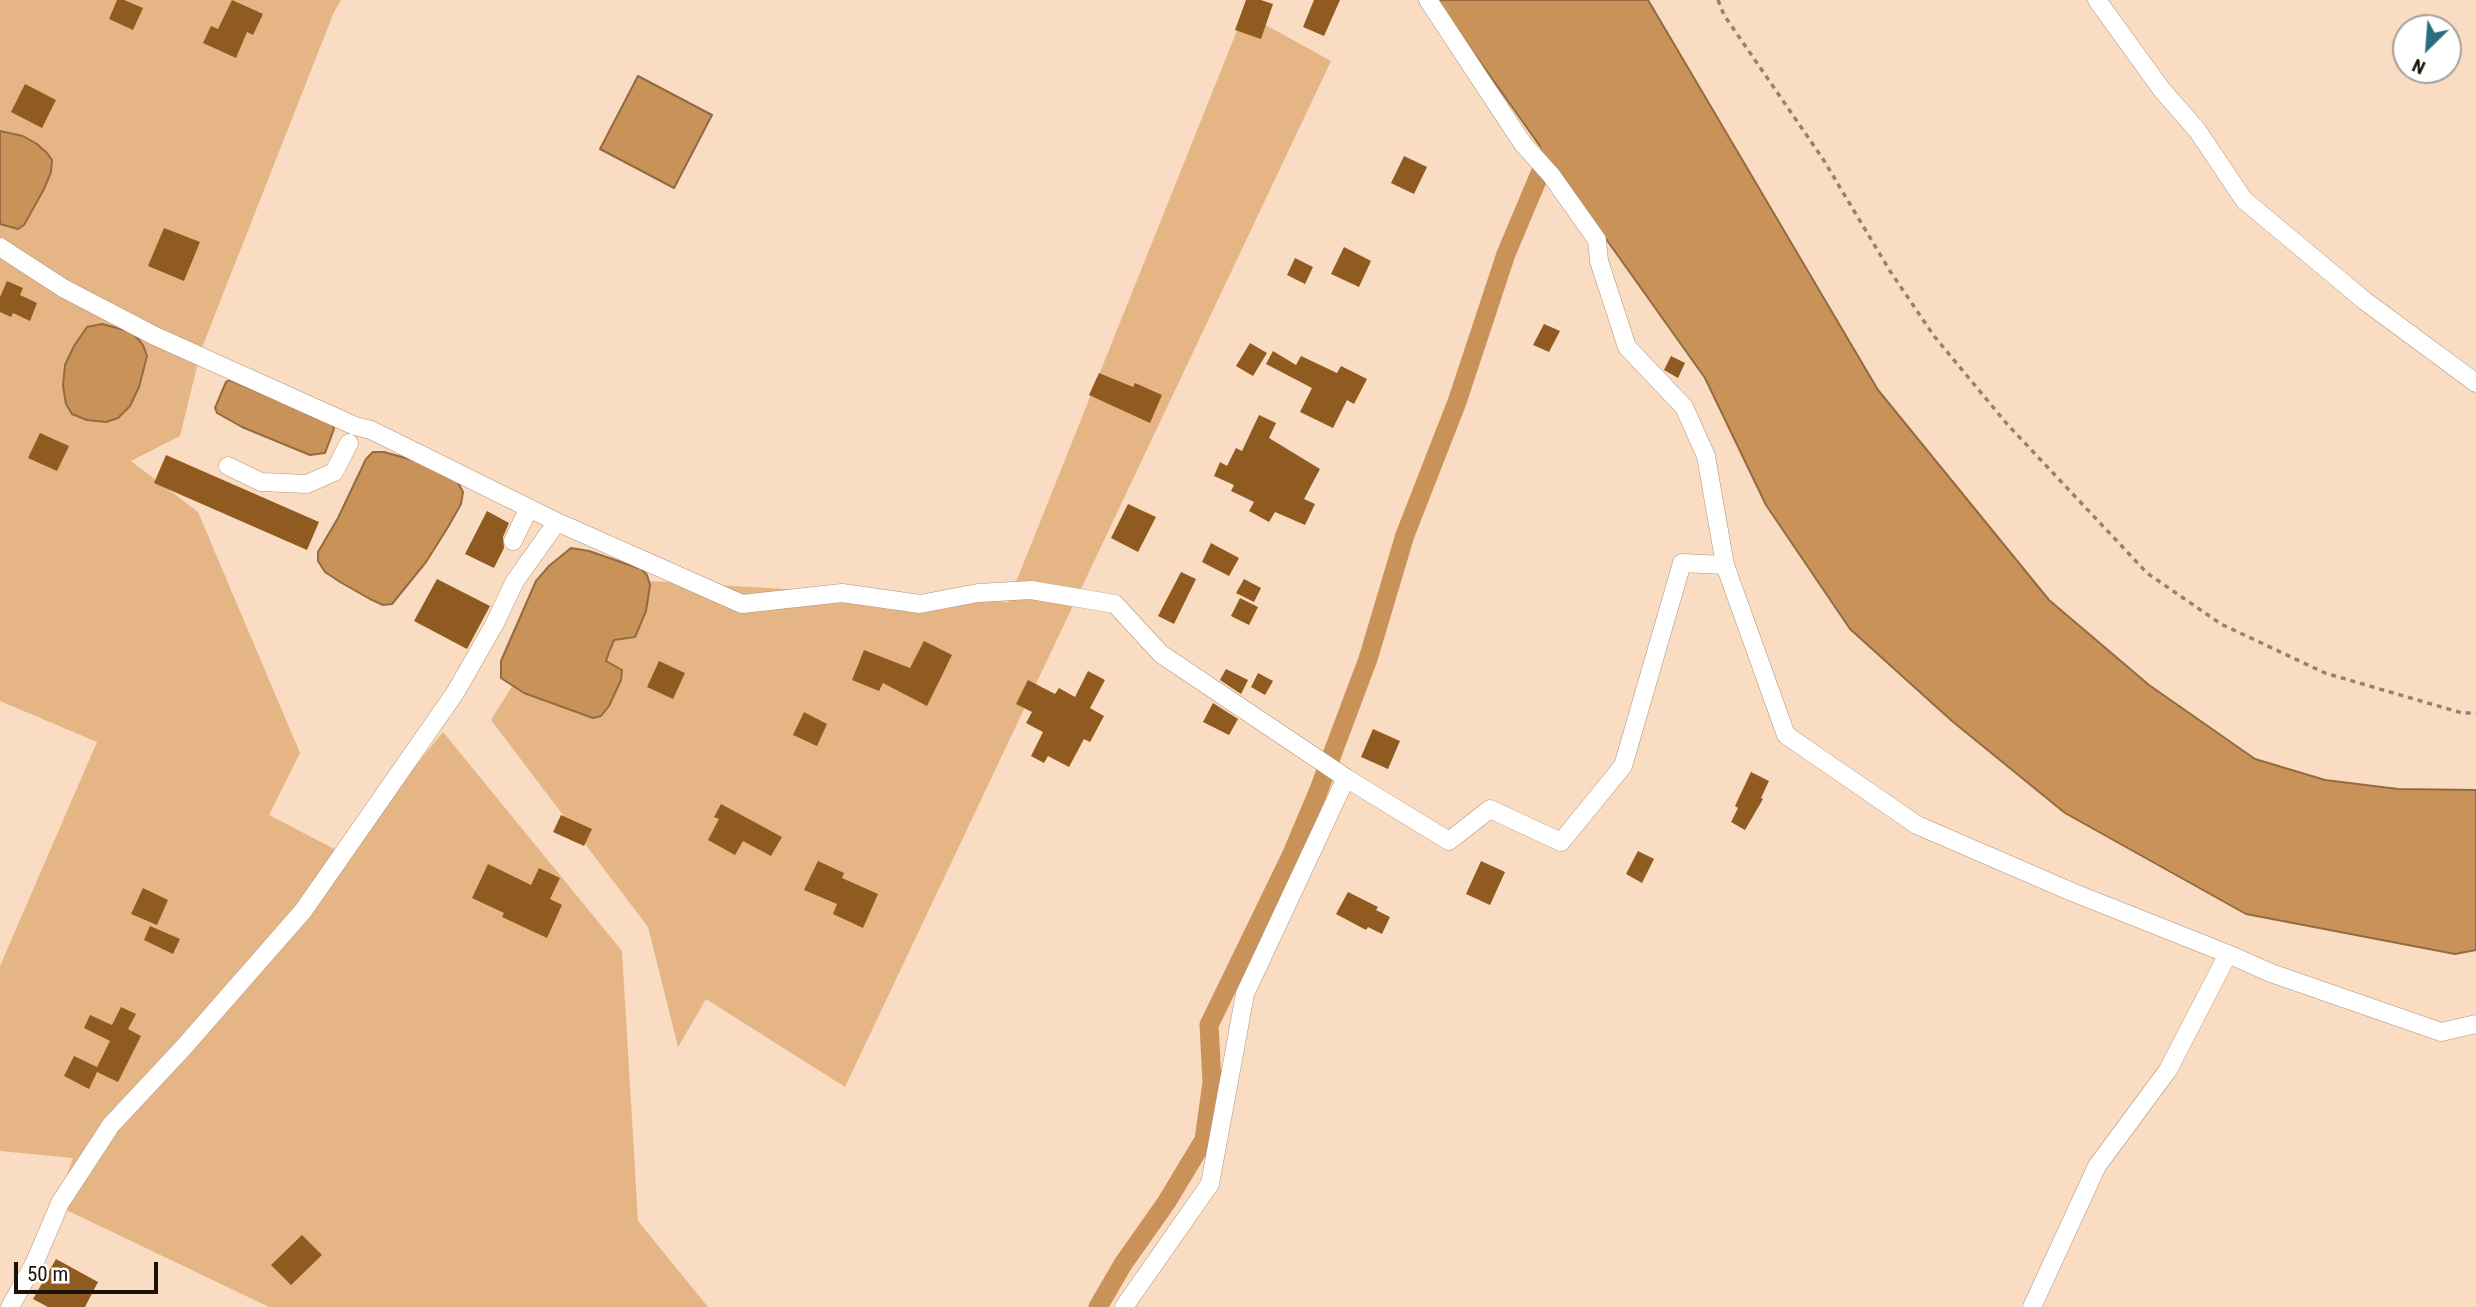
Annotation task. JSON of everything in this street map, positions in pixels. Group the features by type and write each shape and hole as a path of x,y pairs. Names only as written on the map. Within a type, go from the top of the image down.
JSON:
{"street":[{"path":"1429,0 1523,144 1551,175 1597,240 1599,261 1628,346 1685,407 1706,456 1725,565 1786,735 1917,825 2072,892 2271,973 2441,1032 2476,1024"},
{"path":"2096,0 2155,81 2197,130 2244,200 2365,301 2476,383"},
{"path":"0,247 63,288 103,310 207,360 355,426 371,430 557,522 743,604 842,593 920,604 978,593 1031,590 1115,604 1161,654 1342,776 1448,841 1490,810 1561,842 1623,766 1682,564 1725,565"},
{"path":"228,466 261,482 307,484 334,472 349,443"},
{"path":"513,541 529,508"},
{"path":"10,1307 35,1262 61,1203 111,1125 183,1048 303,911 455,693 494,625 514,581 557,522"},
{"path":"1124,1307 1210,1184 1245,994 1342,776"},
{"path":"2032,1307 2097,1166 2168,1070 2228,954"}],"path":[{"path":"1718,0 1724,15 1822,159 1890,271 1934,336 2007,424 2147,573 2221,624 2325,673 2462,713 2476,713"}],"shaded area":[{"path":"0,0 341,0 201,350 180,436 131,461 198,512 300,753 269,815 344,854 443,732 622,951 638,1221 708,1307 269,1307 56,1205 73,1158 0,1151 0,966 97,742 0,701"},
{"path":"1436,0 1648,0 1878,390 2049,600 2149,685 2255,759 2325,780 2398,789 2476,790 2476,950 2455,954 2246,914 2065,813 1952,721 1850,629 1766,505 1705,378"},
{"path":"1244,13 1331,61 845,1087 706,999 678,1047 648,927 491,720 580,577 1008,602"},
{"path":"638,76 712,115 674,188 600,149"},
{"path":"0,131 23,136 37,144 52,160 51,172 44,189 24,225 18,229 0,224"},
{"path":"102,324 132,332 143,345 147,356 139,387 130,406 118,418 106,422 87,420 72,414 66,404 63,386 65,365 74,346 87,327"},
{"path":"230,380 332,423 334,429 325,453 310,455 242,427 217,413 215,408 226,382"},
{"path":"373,452 384,452 416,461 457,481 463,492 461,504 426,562 392,604 383,605 325,572 318,561 318,552 338,518 366,459"},
{"path":"571,548 589,551 641,569 647,575 650,585 646,611 635,637 614,640 606,661 622,670 621,680 609,706 601,716 593,718 524,693 501,678 501,661 536,581"}],"building":[{"path":"117,0 143,8 133,30 109,19"},
{"path":"232,0 263,14 253,35 247,32 236,58 203,43 211,26 218,29"},
{"path":"1246,0 1261,0 1273,4 1261,39 1235,30"},
{"path":"1314,0 1340,0 1324,36 1303,27"},
{"path":"25,84 56,100 42,128 11,112"},
{"path":"1404,156 1427,167 1414,194 1391,183"},
{"path":"164,228 200,242 184,281 148,266"},
{"path":"1344,247 1371,261 1359,287 1331,274"},
{"path":"1295,258 1313,267 1305,284 1287,275"},
{"path":"7,281 23,288 20,295 37,303 30,321 13,313 11,317 0,312 0,297"},
{"path":"1544,324 1560,331 1549,352 1533,345"},
{"path":"1250,343 1267,353 1253,376 1236,366"},
{"path":"1273,351 1296,365 1301,356 1337,373 1341,366 1367,379 1354,404 1347,400 1333,428 1300,412 1312,388 1266,364"},
{"path":"1671,356 1685,363 1678,378 1664,370"},
{"path":"1099,373 1133,387 1135,383 1162,395 1150,423 1089,395"},
{"path":"1259,415 1276,423 1269,438 1320,469 1304,499 1315,504 1305,525 1275,512 1269,522 1249,511 1254,502 1231,491 1234,485 1214,476 1220,462 1227,466 1236,448 1242,451"},
{"path":"40,433 69,446 57,471 28,458"},
{"path":"166,455 319,522 307,550 154,483"},
{"path":"1128,504 1156,517 1138,552 1111,538"},
{"path":"487,511 509,523 503,537 504,548 494,568 465,554"},
{"path":"1211,543 1239,558 1229,576 1202,562"},
{"path":"1181,572 1196,579 1174,624 1158,616"},
{"path":"437,579 490,606 467,649 414,621"},
{"path":"1244,579 1261,588 1254,602 1236,593"},
{"path":"1240,598 1258,607 1249,625 1231,616"},
{"path":"924,641 952,655 927,706 883,683 879,691 852,680 864,650 910,668"},
{"path":"659,661 685,673 673,699 647,687"},
{"path":"1226,669 1248,680 1241,694 1220,680"},
{"path":"1088,671 1105,680 1090,708 1104,716 1090,742 1084,739 1069,767 1048,756 1044,763 1031,756 1043,732 1026,723 1032,712 1016,704 1028,680 1055,694 1059,688 1075,697"},
{"path":"1258,673 1273,681 1265,695 1251,687"},
{"path":"1213,703 1238,719 1229,735 1203,722"},
{"path":"804,712 827,724 817,746 793,735"},
{"path":"1373,729 1400,741 1388,769 1361,757"},
{"path":"1751,772 1769,781 1761,798 1763,799 1745,830 1731,822 1738,808 1735,806"},
{"path":"721,804 782,837 771,856 743,841 735,855 708,840 719,819 714,817"},
{"path":"561,815 592,829 584,846 553,832"},
{"path":"1638,851 1654,859 1642,883 1626,874"},
{"path":"818,861 844,873 842,878 878,894 863,928 833,914 837,904 804,890"},
{"path":"1481,861 1505,872 1490,905 1466,894"},
{"path":"488,864 531,885 539,868 560,878 550,899 562,905 547,938 502,917 504,913 472,898"},
{"path":"143,888 168,900 157,925 131,914"},
{"path":"1348,892 1378,907 1376,910 1390,917 1382,934 1368,927 1366,930 1336,914"},
{"path":"150,926 180,939 173,954 144,940"},
{"path":"121,1007 136,1014 128,1029 141,1036 118,1082 97,1072 89,1089 64,1076 74,1056 97,1067 110,1041 84,1028 90,1015 112,1025"},
{"path":"302,1235 322,1255 291,1285 271,1265"},
{"path":"56,1259 98,1282 85,1307 48,1307 33,1299"}],"waterway":[{"path":"1098,1307 1204,1140 1212,1082 1209,1025 1291,856 1318,792 1368,659 1405,535 1457,402 1506,254 1549,152"}]}
